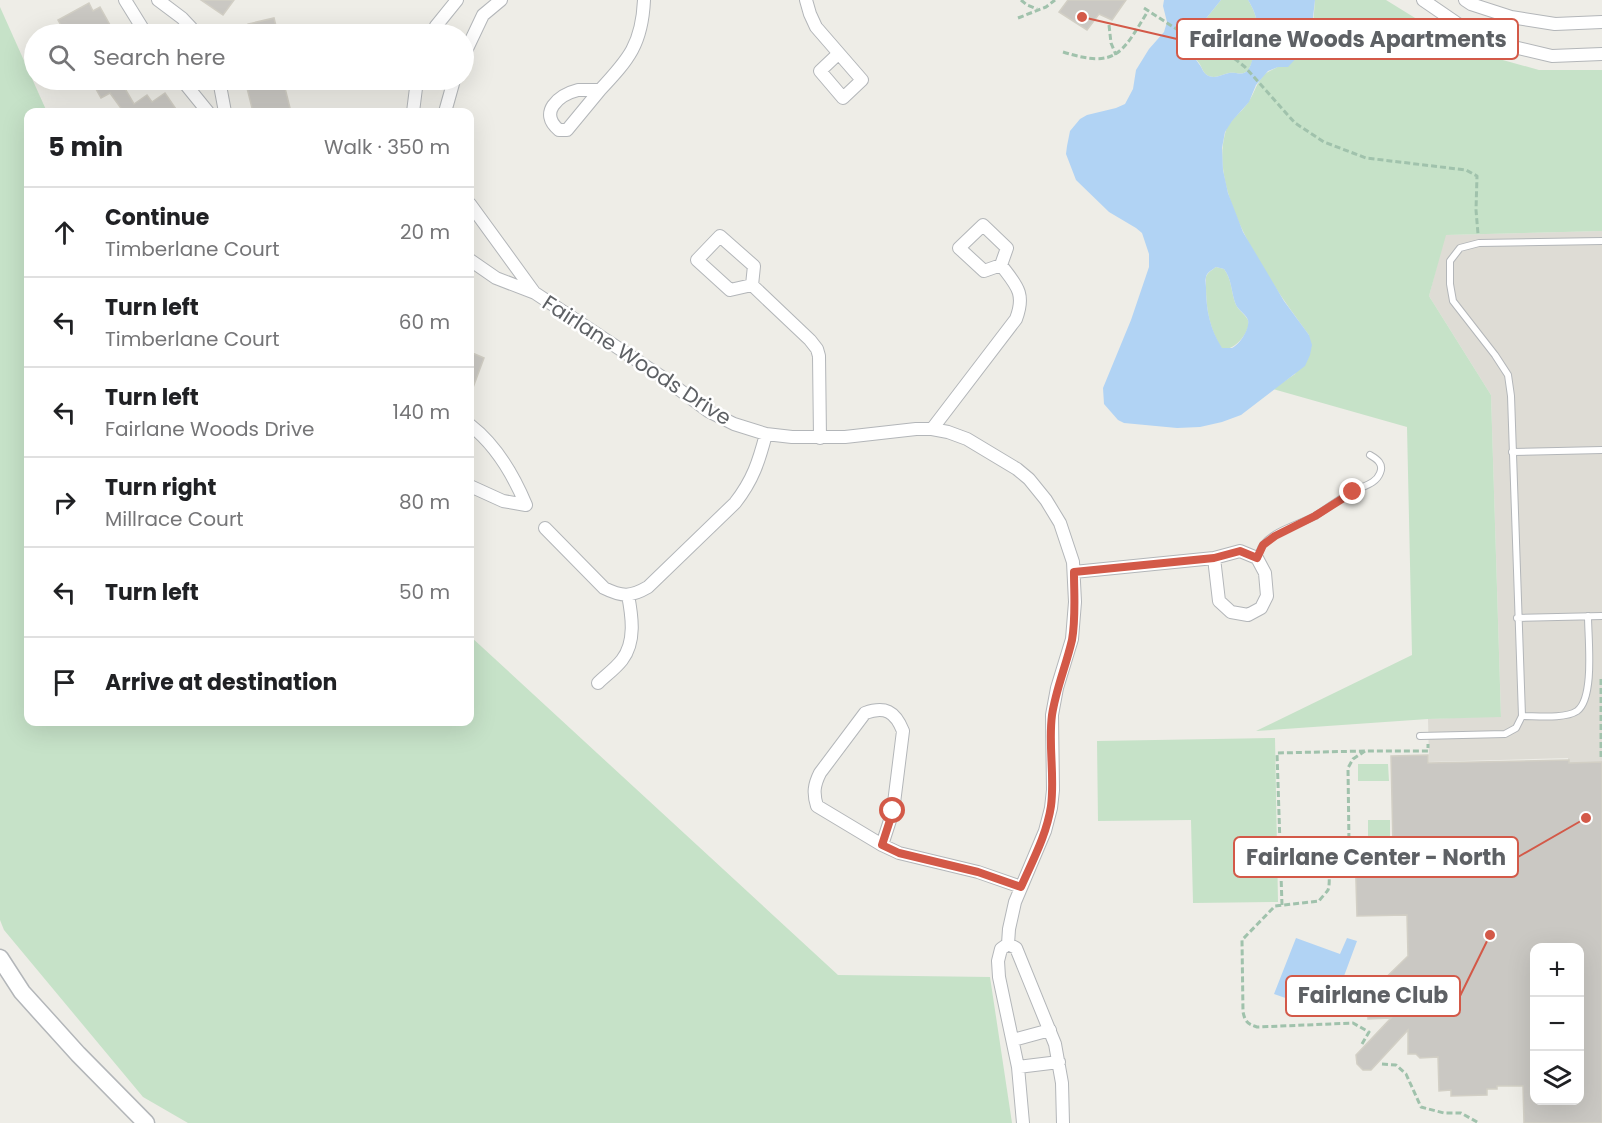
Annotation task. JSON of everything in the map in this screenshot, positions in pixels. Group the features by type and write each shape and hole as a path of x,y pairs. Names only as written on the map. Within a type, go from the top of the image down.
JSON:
{"street":[{"path":"124,0 140,24"},
{"path":"158,0 188,24"},
{"path":"438,24 457,0"},
{"path":"474,34 483,15 501,0"},
{"path":"600,90 625,63 634,48 644,16 644,0"},
{"path":"806,0 816,27 838,54"},
{"path":"1465,0 1510,17 1555,24 1602,22"},
{"path":"1427,1 1458,24 1497,43 1552,56 1602,54"},
{"path":"190,90 205,108"},
{"path":"221,90 224,108"},
{"path":"414,108 416,90"},
{"path":"446,108 451,90"},
{"name":"Fairlane Woods Drive","path":"474,209 535,293"},
{"path":"720,236 754,266 752,285 730,290 697,260 720,236"},
{"name":"Fairlane Woods Drive","path":"474,263 496,278 535,293 665,379 708,411 734,424 766,434 792,437 820,438 916,429 948,432 967,439 1017,469 1029,479 1046,500 1060,523 1070,548 1075,602 1072,639 1057,688 1052,715 1053,790 1051,808 1045,831 1015,902 1008,944 1001,949 998,961 999,977 1018,1067 1023,1123"},
{"path":"932,429 1016,319 1020,298 1018,287 1001,265"},
{"path":"752,285 817,349 820,367 820,438"},
{"path":"474,429 504,462 517,483 526,505 503,501 474,488"},
{"path":"545,528 604,588 615,594 628,596 638,593 648,587 735,503 754,474 766,434"},
{"path":"1074,572 1214,558 1240,551 1257,558 1265,573 1267,596 1261,608 1248,615 1231,612 1219,601 1214,558"},
{"path":"597,683 622,660 628,648 632,617 628,596"},
{"path":"882,845 893,811 903,731 898,719 888,710 876,709 865,713 820,773 815,783 814,796 817,806 882,845 899,853 978,872 1021,887"},
{"path":"1008,944 1016,948 1050,1030 1062,1083 1063,1123"},
{"path":"0,958 22,992 78,1054 146,1123"},
{"path":"1013,1040 1050,1030"},
{"path":"1018,1067 1059,1062"}],"lane":[{"path":"1420,736 1505,734 1516,728 1522,716 1511,396 1508,375 1453,301 1450,261 1460,248 1479,243 1602,241"},
{"path":"1512,452 1602,450"},
{"path":"1257,558 1263,545 1275,536 1315,516 1377,478 1381,466 1379,460 1371,455"},
{"path":"1522,716 1562,716 1576,711 1585,702 1589,688 1588,616"},
{"path":"1517,618 1602,616"}],"path":[{"path":"1021,0 1033,9 1041,9"},
{"path":"1018,18 1050,5 1054,0"},
{"path":"1063,52 1094,59 1105,59 1116,55 1124,48 1146,9 1195,41 1207,56 1228,56 1235,59 1245,67 1295,123 1324,142 1366,158 1466,170 1477,176 1476,210 1479,243"},
{"path":"1109,25 1109,34 1116,55"},
{"path":"1600,674 1601,758"},
{"path":"1362,1044 1369,1032 1353,1023 1257,1027 1250,1025 1245,1020 1243,1012 1242,940 1275,906 1319,901 1328,889 1332,862 1345,851 1349,844 1348,768 1353,759 1365,751"},
{"path":"1282,905 1277,753 1428,752"},
{"path":"1382,1064 1396,1065 1406,1074 1421,1107 1444,1113 1461,1113 1479,1123"}],"shaded area":[{"path":"1602,231 1602,1123 1529,1123 1525,959 1530,959 1530,1105 1584,1105 1584,943 1574,943 1568,758 1429,762 1428,719 1501,716 1491,395 1429,296 1445,235"}],"green space":[{"path":"1221,0 1248,0 1256,19 1256,43 1254,56 1247,71 1213,77 1206,74 1198,61 1186,51 1185,44 1186,39 1196,31"},
{"path":"1315,0 1386,0 1467,50 1539,70 1602,70 1602,231 1446,235 1429,296 1491,395 1501,717 1428,719 1256,731 1412,655 1407,427 1273,389 1295,374 1309,335 1279,292 1248,240 1235,213 1226,185 1222,159 1227,129 1246,105 1259,81 1310,36"},
{"path":"0,7 24,61 24,90 37,90 45,108 24,108 24,726 474,726 474,640 838,975 990,977 1012,1123 188,1123 143,1097 4,930 0,920"},
{"path":"1216,267 1224,269 1227,273 1236,305 1249,324 1244,335 1231,348 1222,349 1208,312 1206,277"},
{"path":"1275,738 1278,902 1193,903 1191,820 1098,821 1097,741"},
{"path":"1358,764 1388,764 1389,781 1358,781"},
{"path":"1368,820 1390,820 1390,840 1368,840"}],"water":[{"path":"1164,0 1221,0 1196,31 1186,39 1185,44 1186,51 1196,60 1204,73 1216,77 1229,73 1243,73 1252,63 1257,26 1248,0 1315,0 1311,35 1302,52 1288,67 1278,67 1268,71 1256,85 1249,102 1225,132 1222,148 1223,170 1228,193 1243,232 1284,301 1309,335 1312,345 1310,355 1305,366 1241,415 1200,427 1177,428 1124,423 1118,420 1104,404 1103,388 1131,320 1149,267 1149,254 1142,233 1109,212 1076,180 1066,154 1070,131 1080,119 1125,104 1133,89 1136,70 1149,49 1164,32 1167,22 1163,6","holes":["1216,267 1224,269 1229,277 1236,305 1248,320 1244,336 1232,348 1222,348 1218,341 1207,304 1207,275"]},
{"path":"1296,938 1340,954 1347,938 1357,941 1337,995 1325,990 1327,984 1307,977 1297,1002 1274,994"}],"building":[{"path":"201,0 234,0 223,15"},
{"path":"1068,0 1126,0 1112,20 1099,14 1087,30 1059,12"},
{"path":"89,3 93,11 100,7 109,24 60,24 58,20"},
{"path":"274,18 276,24 248,24"},
{"path":"97,90 126,90 134,104 147,95 152,102 165,93 175,108 121,108 110,93 101,98"},
{"path":"248,90 286,90 290,108 252,108"},
{"path":"474,354 484,358 474,385"},
{"path":"1428,755 1428,763 1569,760 1569,763 1602,762 1602,1123 1524,1123 1523,1086 1497,1086 1497,1089 1487,1089 1487,1095 1451,1096 1451,1090 1439,1091 1438,1057 1420,1058 1416,1054 1408,1054 1408,1030 1371,1070 1363,1070 1357,1064 1356,1055 1391,1018 1368,1019 1367,996 1408,956 1407,915 1357,916 1355,847 1393,846 1391,756"}],"place":[{"name":"Fairlane Woods Apartments","path":"1082,17"},
{"name":"Fairlane Center - North","path":"1586,818"},
{"name":"Fairlane Club","path":"1490,935"}],"route":[{"path":"893,811 882,845 899,853 978,872 1021,887 1045,831 1051,808 1053,790 1051,724 1057,688 1072,639 1075,602 1074,572 1214,558 1240,551 1257,558 1263,545 1275,536 1315,516 1353,492"}]}
